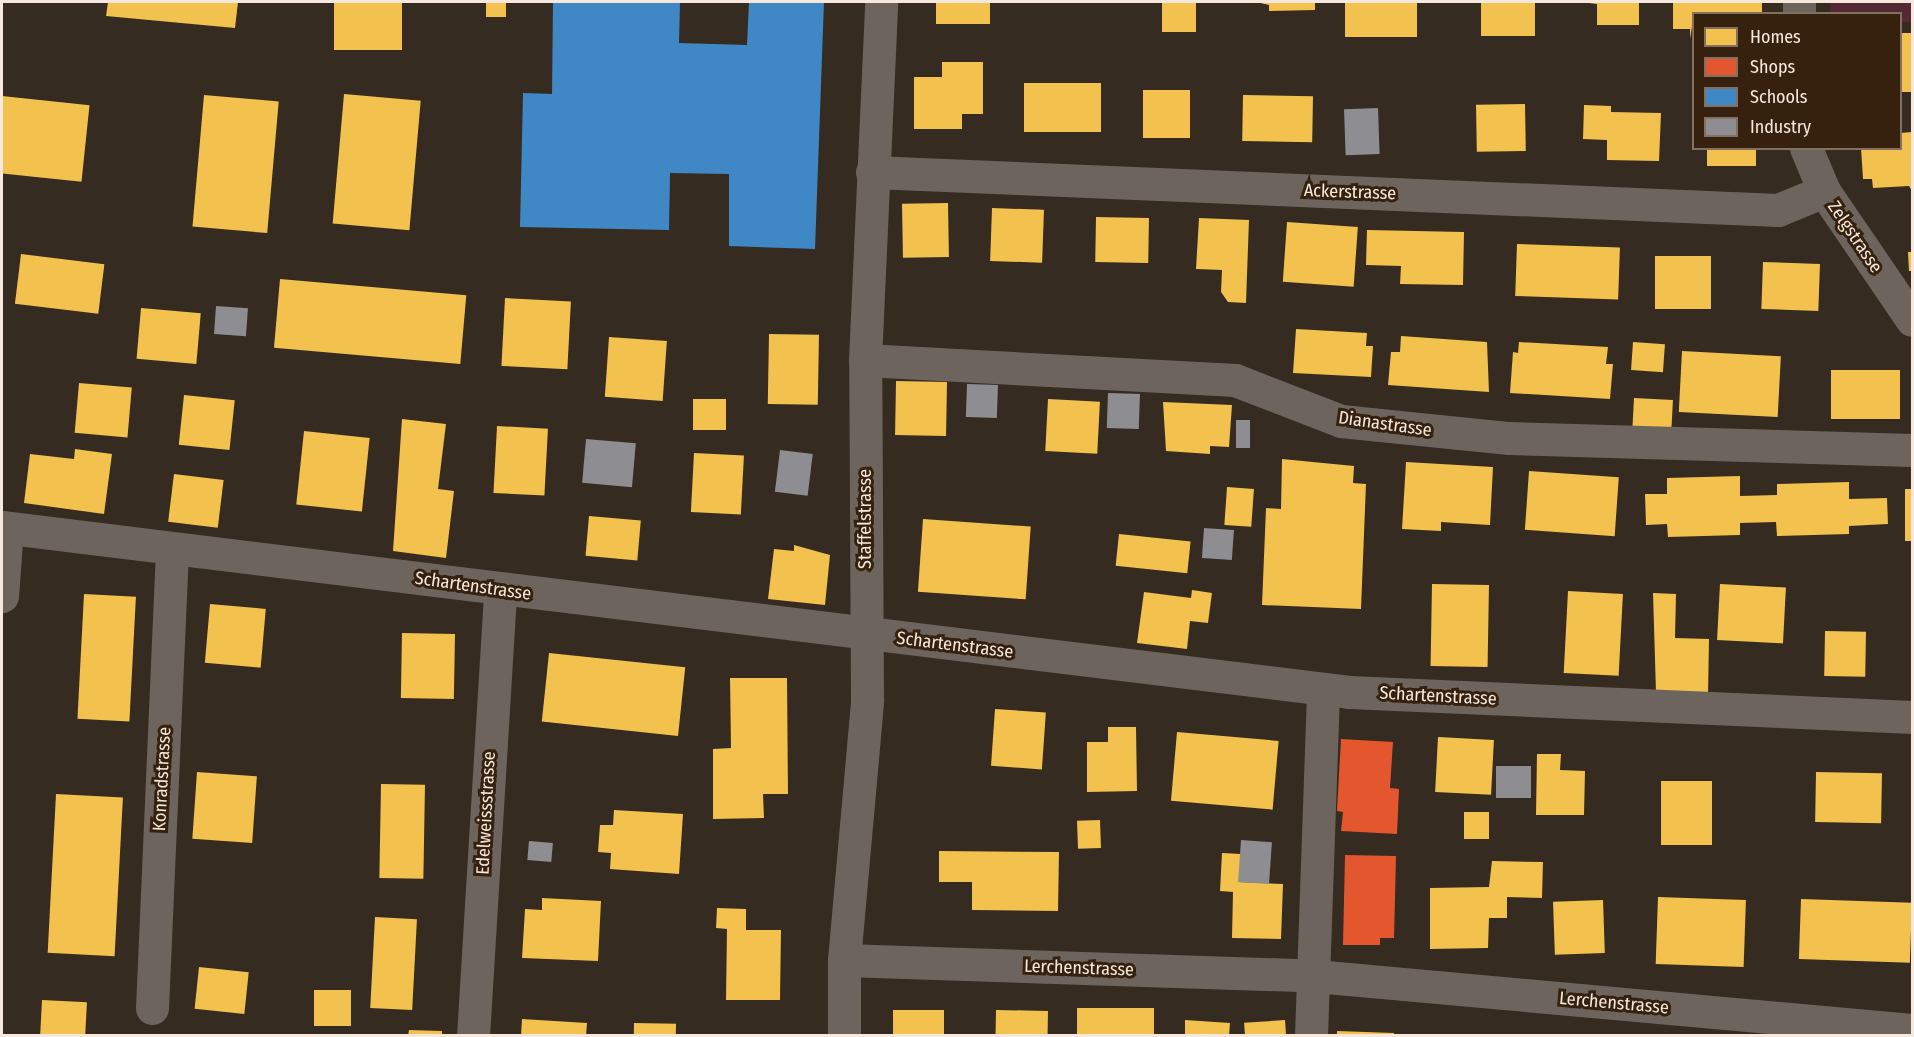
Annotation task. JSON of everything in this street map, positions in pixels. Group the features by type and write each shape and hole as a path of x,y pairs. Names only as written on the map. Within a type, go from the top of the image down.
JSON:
{"street":[{"name":"Staffelstrasse","path":"844,1035 844,960 867,700 865,360 881,2"},
{"name":"Zelgstrasse","path":"1807,150 1824,191 1912,320"},
{"name":"Ackerstrasse","path":"872,172 1778,210 1824,191"},
{"name":"Dianastrasse","path":"865,360 1235,380 1341,421 1509,438 1912,450"},
{"name":"Schartenstrasse","path":"4,527 500,590 1323,689 1912,717"},
{"path":"2,596 4,527"},
{"name":"Konradstrasse","path":"152,1008 172,549"},
{"name":"Edelweissstrasse","path":"473,1035 500,590"},
{"path":"1311,1035 1315,976 1323,689"},
{"name":"Lerchenstrasse","path":"844,960 1315,976 1912,1030"}],"shaded area":[{"path":"1830,2 1912,2 1912,22 1902,22 1902,12 1830,12"}],"building: Homes":[{"path":"108,2 238,2 235,28 106,16"},
{"path":"334,2 402,2 402,50 334,50"},
{"path":"486,2 506,2 506,17 486,17"},
{"path":"936,2 990,2 990,24 936,24"},
{"path":"1162,2 1196,2 1196,32 1162,32"},
{"path":"1256,2 1315,2 1315,10 1269,11 1269,5"},
{"path":"1345,2 1417,2 1417,37 1345,37"},
{"path":"1481,2 1535,2 1535,36 1481,36"},
{"path":"1581,2 1639,2 1639,25 1597,25 1597,4"},
{"path":"1673,2 1762,2 1762,12 1692,12 1690,39 1690,29 1673,29"},
{"path":"1902,33 1912,33 1912,92 1902,92"},
{"path":"942,62 983,62 983,114 962,114 962,129 914,129 914,77 942,77"},
{"path":"1024,83 1101,83 1101,132 1024,132"},
{"path":"1143,90 1190,90 1190,138 1143,138"},
{"path":"344,94 421,101 409,230 333,224"},
{"path":"204,95 279,102 267,233 192,226"},
{"path":"1243,95 1313,96 1312,142 1242,141"},
{"path":"2,96 90,105 81,182 2,173"},
{"path":"1525,104 1526,151 1477,152 1476,105"},
{"path":"1584,105 1611,106 1611,112 1661,113 1659,161 1607,160 1607,140 1583,139"},
{"path":"1912,132 1912,191 1909,186 1873,188 1872,179 1863,179 1861,150 1902,150 1902,133"},
{"path":"1707,150 1756,150 1756,166 1707,166"},
{"path":"948,203 949,257 903,258 902,204"},
{"path":"992,208 1044,210 1042,263 990,261"},
{"path":"1096,217 1149,218 1148,263 1095,262"},
{"path":"1199,218 1249,220 1246,303 1228,302 1221,292 1222,270 1196,269"},
{"path":"1287,222 1358,227 1354,287 1283,282"},
{"path":"1367,230 1464,232 1463,285 1400,284 1401,266 1366,265"},
{"path":"1517,244 1620,248 1618,300 1515,296"},
{"path":"1908,252 1912,252 1912,271 1909,271"},
{"path":"21,254 104,264 98,314 15,304"},
{"path":"1655,256 1711,256 1711,309 1655,309"},
{"path":"1763,262 1820,264 1818,311 1761,309"},
{"path":"280,279 466,295 460,364 274,348"},
{"path":"505,298 571,301 567,369 501,366"},
{"path":"141,308 201,313 196,364 137,359"},
{"path":"1296,329 1367,333 1366,346 1373,346 1371,377 1293,373"},
{"path":"769,334 819,335 818,405 768,404"},
{"path":"1401,336 1487,342 1489,392 1388,385 1391,352 1400,352"},
{"path":"609,337 667,341 663,401 605,397"},
{"path":"1519,342 1608,347 1606,364 1613,364 1610,399 1510,393 1513,352 1518,353"},
{"path":"1633,342 1665,344 1663,372 1631,370"},
{"path":"1682,351 1781,356 1778,417 1679,412"},
{"path":"1831,370 1900,370 1900,419 1831,419"},
{"path":"896,381 947,382 946,436 895,435"},
{"path":"79,383 132,388 127,437 75,433"},
{"path":"184,395 235,400 229,450 179,445"},
{"path":"1634,398 1673,400 1671,431 1632,429"},
{"path":"693,399 726,399 726,430 693,430"},
{"path":"1048,399 1100,402 1097,454 1045,451"},
{"path":"1163,402 1232,405 1229,447 1210,446 1210,454 1166,451"},
{"path":"402,419 446,424 438,489 454,491 446,558 393,551"},
{"path":"497,426 548,429 544,496 493,493"},
{"path":"304,431 370,438 362,511 296,505"},
{"path":"75,449 112,454 104,514 24,503 30,454 74,459"},
{"path":"694,453 744,456 741,515 691,512"},
{"path":"1282,459 1354,466 1353,483 1366,484 1361,609 1262,605 1266,508 1281,509"},
{"path":"1406,462 1493,467 1490,525 1441,522 1441,531 1402,529"},
{"path":"1529,471 1619,477 1615,536 1525,530"},
{"path":"174,474 224,480 218,528 168,522"},
{"path":"1740,476 1740,496 1777,495 1777,484 1849,482 1849,499 1887,498 1888,524 1849,526 1849,534 1777,536 1776,522 1740,523 1740,535 1668,537 1667,524 1646,525 1645,494 1667,494 1667,478"},
{"path":"1227,487 1254,489 1251,527 1224,525"},
{"path":"1905,489 1912,489 1912,541 1905,541"},
{"path":"589,516 641,521 637,560 586,556"},
{"path":"923,519 1031,527 1026,599 918,592"},
{"path":"1119,534 1191,542 1187,573 1116,566"},
{"path":"794,545 830,555 825,605 768,599 774,549 794,551"},
{"path":"1432,584 1489,585 1488,667 1431,666"},
{"path":"1720,584 1786,587 1783,643 1717,640"},
{"path":"1192,590 1212,593 1208,623 1190,621 1187,649 1137,643 1144,592 1191,598"},
{"path":"1568,591 1623,594 1619,676 1564,673"},
{"path":"1653,593 1676,594 1675,638 1709,639 1708,695 1656,693"},
{"path":"84,594 136,597 129,722 77,719"},
{"path":"210,604 266,609 261,668 205,663"},
{"path":"1825,631 1866,632 1865,677 1824,676"},
{"path":"402,633 455,634 454,699 401,698"},
{"path":"549,653 685,667 678,736 542,722"},
{"path":"730,678 787,678 788,794 763,794 764,818 713,819 713,749 731,748"},
{"path":"995,709 1046,713 1042,769 991,766"},
{"path":"1108,727 1136,727 1137,791 1087,792 1087,742 1108,742"},
{"path":"1177,732 1279,741 1273,810 1171,801"},
{"path":"1438,737 1494,740 1491,795 1435,792"},
{"path":"1537,754 1561,754 1560,770 1585,771 1584,815 1536,815"},
{"path":"197,772 257,776 252,843 192,839"},
{"path":"1816,772 1882,773 1881,823 1815,822"},
{"path":"1661,781 1712,781 1712,845 1661,845"},
{"path":"381,784 425,785 423,879 379,878"},
{"path":"56,794 123,798 115,956 48,953"},
{"path":"614,810 683,814 679,874 610,869 611,853 598,852 600,825 613,825"},
{"path":"1464,812 1489,812 1489,839 1464,839"},
{"path":"1100,820 1101,848 1078,849 1077,821"},
{"path":"939,851 1059,852 1058,911 972,910 972,882 939,882"},
{"path":"1222,853 1241,854 1239,882 1283,884 1281,939 1232,938 1233,892 1220,891"},
{"path":"1492,861 1543,862 1542,898 1507,897 1507,918 1489,918 1488,948 1430,949 1430,888 1489,887"},
{"path":"1658,897 1746,900 1744,967 1656,964"},
{"path":"542,898 601,901 598,961 522,958 525,909 542,910"},
{"path":"1801,899 1912,903 1910,963 1799,959"},
{"path":"1603,900 1605,953 1555,955 1553,902"},
{"path":"717,908 746,909 746,930 781,930 780,1000 726,1000 727,929 716,928"},
{"path":"375,917 417,919 412,1010 370,1008"},
{"path":"199,967 249,972 244,1014 195,1009"},
{"path":"314,990 351,990 351,1026 314,1026"},
{"path":"42,1000 87,1002 85,1036 40,1036"},
{"path":"1077,1008 1154,1008 1154,1036 1077,1036"},
{"path":"893,1010 944,1010 944,1036 893,1036"},
{"path":"996,1010 1048,1011 1048,1036 996,1036"},
{"path":"522,1019 587,1023 586,1036 521,1036"},
{"path":"1185,1020 1230,1023 1229,1036 1185,1036"},
{"path":"1285,1020 1286,1036 1245,1036 1244,1023"},
{"path":"634,1023 676,1024 676,1036 634,1036"},
{"path":"409,1030 442,1031 442,1036 408,1036"},
{"path":"1337,1031 1394,1033 1394,1036 1337,1036"}],"building: Shops":[{"path":"1341,739 1393,742 1390,788 1399,789 1397,834 1341,831 1343,812 1337,811"},
{"path":"1345,855 1396,856 1394,938 1380,938 1380,945 1343,945"}],"building: Schools":[{"path":"553,2 680,2 679,43 747,45 749,2 824,2 815,249 729,246 729,174 670,173 669,230 520,227 523,93 552,94"}],"building: Industry":[{"path":"1378,108 1380,154 1346,155 1344,109"},
{"path":"216,306 248,308 246,336 214,334"},
{"path":"967,384 998,385 997,418 966,417"},
{"path":"1108,393 1140,394 1139,429 1107,428"},
{"path":"1236,420 1250,420 1250,448 1236,448"},
{"path":"586,439 636,443 632,487 582,483"},
{"path":"780,450 813,454 808,496 775,492"},
{"path":"1204,528 1234,530 1232,560 1202,558"},
{"path":"1496,766 1531,766 1531,798 1496,798"},
{"path":"1241,840 1272,842 1269,884 1238,882"},
{"path":"529,841 553,843 551,862 527,860"}]}
